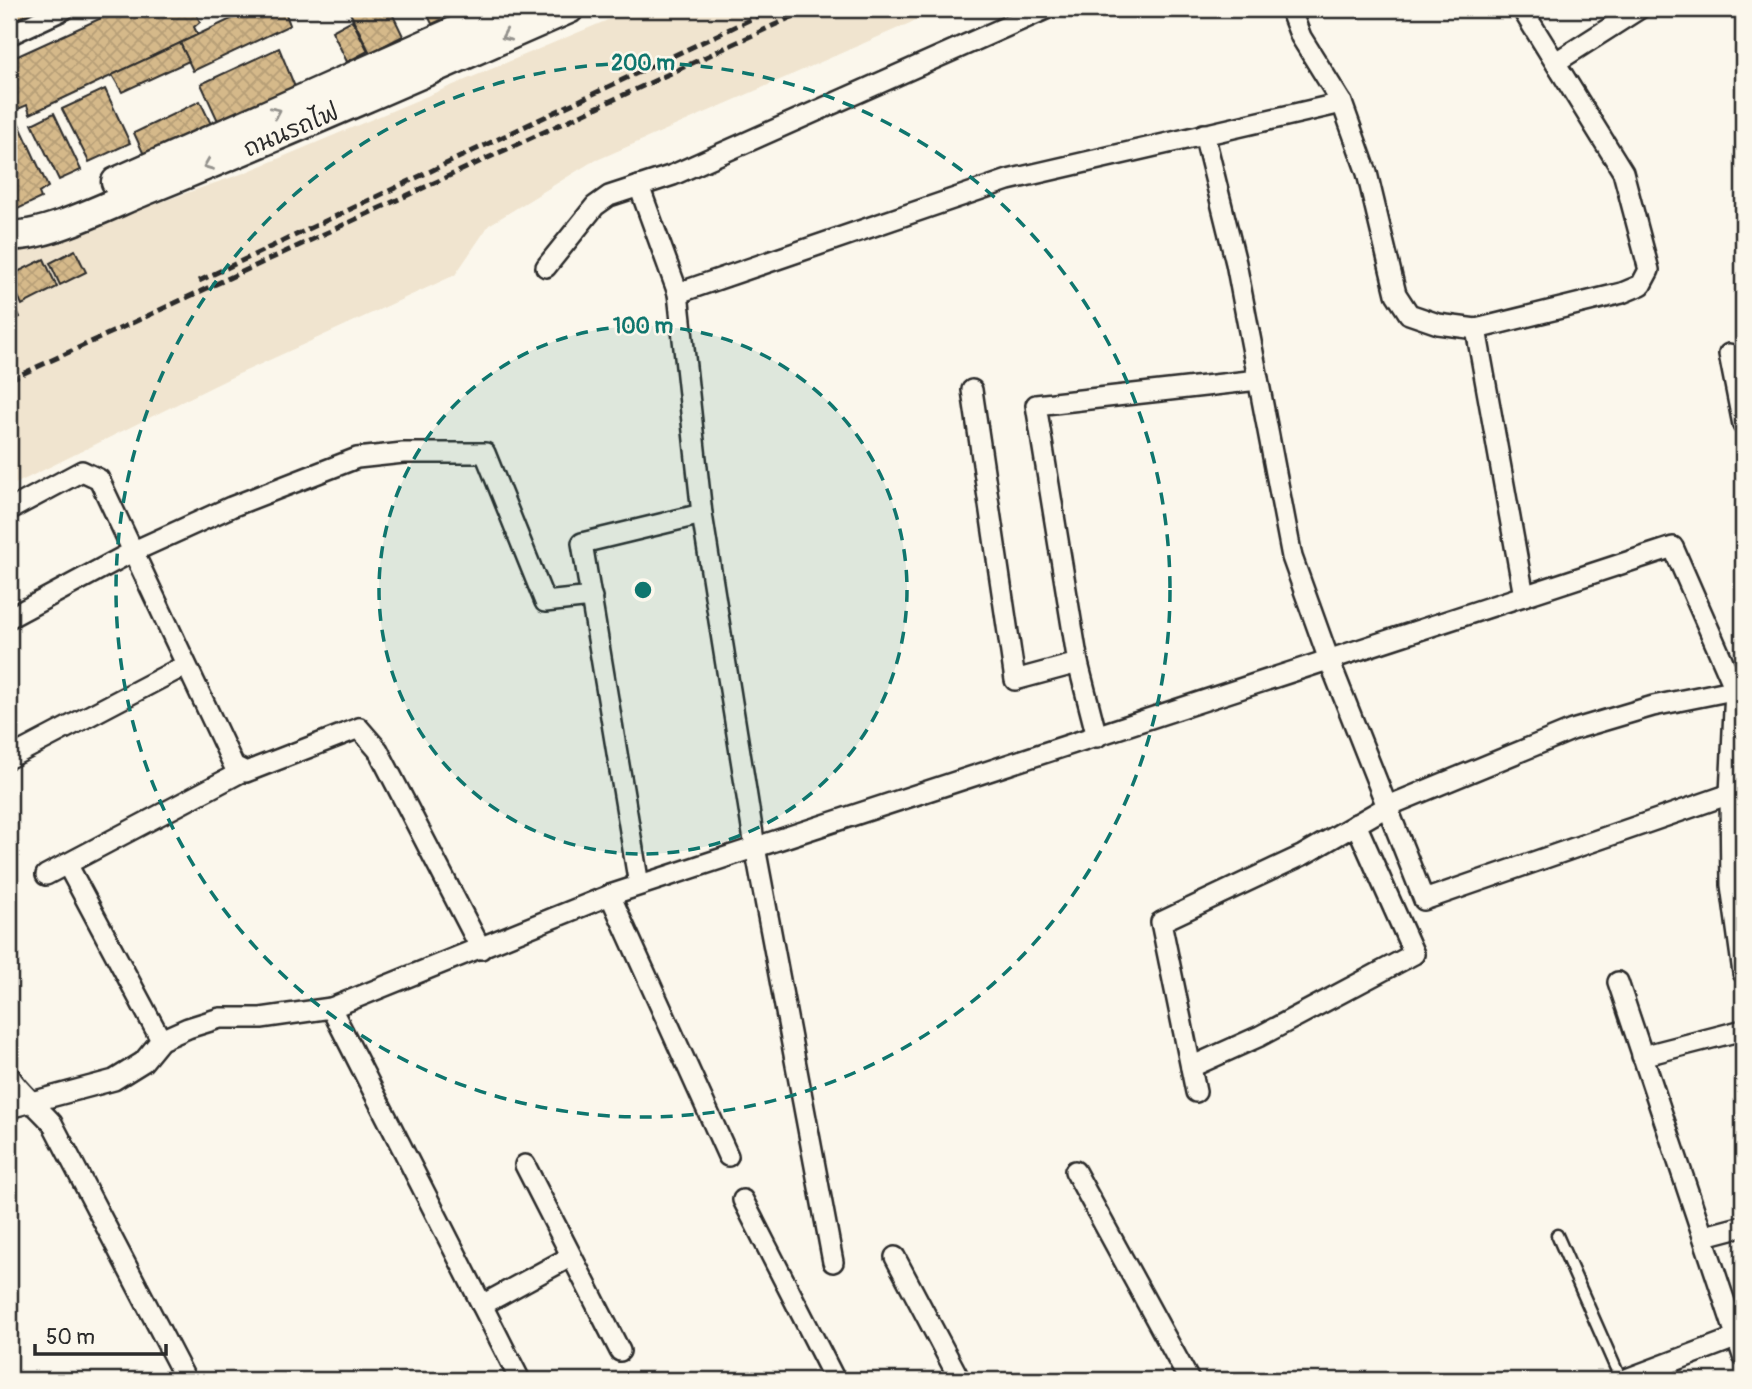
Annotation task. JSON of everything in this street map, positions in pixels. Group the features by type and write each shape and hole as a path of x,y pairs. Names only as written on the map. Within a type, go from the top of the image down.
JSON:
{"street":[{"path":"9,35 65,9"},
{"name":"ถนนรถไฟ","path":"9,220 48,211 505,9"},
{"name":"ถนนรถไฟ","path":"9,235 19,236 68,221 191,172 569,9"},
{"path":"546,267 595,206 610,195 673,175 1046,9"},
{"path":"1290,9 1301,37 1342,103 1367,173 1395,294 1409,314 1438,324 1476,329 1622,293 1641,285 1649,270 1623,172 1522,9"},
{"path":"1556,62 1639,9"},
{"path":"678,293 1008,180 1342,103"},
{"path":"1204,134 1236,263 1292,557 1329,660 1424,900 1730,794"},
{"path":"639,186 678,293 702,514 755,847 833,1262"},
{"path":"1476,329 1524,596"},
{"path":"1729,354 1743,425"},
{"path":"1097,737 1078,663 1036,405 1258,380"},
{"path":"972,390 1015,680 1078,663"},
{"path":"9,618 132,551 230,507 357,458 403,453 485,453 545,602 593,597"},
{"path":"9,510 82,471 99,479 234,766 243,771"},
{"path":"639,885 582,543 702,514"},
{"path":"9,1108 114,1080 143,1062 161,1040 220,1018 261,1018 331,1008 639,885 1672,547 1739,688 1730,794 1731,885 1743,973"},
{"path":"9,758 186,665"},
{"path":"1196,1093 1161,922 1303,855 1388,806 1573,730 1653,706 1739,688"},
{"path":"46,875 243,771 359,728 378,750 481,949"},
{"path":"1191,1067 1260,1036 1414,954 1356,824"},
{"path":"67,864 161,1040"},
{"path":"610,895 728,1156"},
{"path":"1618,982 1740,1336 1743,1356"},
{"path":"331,1008 520,1380"},
{"path":"1642,1056 1743,1030"},
{"path":"9,1075 13,1083 52,1123 186,1380"},
{"path":"525,1166 620,1351"},
{"path":"1075,1171 1189,1380"},
{"path":"743,1200 835,1380"},
{"path":"1705,1236 1743,1226"},
{"path":"482,1305 570,1257"},
{"path":"895,1257 960,1380"},
{"path":"1623,1380 1740,1336"}],"lane":[{"path":"1557,1235 1623,1380"}],"shaded area":[{"path":"634,9 942,9 590,163 489,225 455,275 230,378 9,487 9,247 28,248 244,173"}],"building":[{"path":"9,9 41,9 43,13 9,29"},
{"path":"121,9 194,9 200,22 194,27 198,35 30,114 27,105 16,110 9,94 9,60"},
{"path":"252,9 284,9 290,25 193,71 180,43"},
{"path":"348,9 390,9 403,36 370,53"},
{"path":"425,9 466,9 432,24"},
{"path":"352,20 368,51 347,62 332,31"},
{"path":"180,43 189,61 122,92 112,75"},
{"path":"279,48 295,87 218,121 201,84"},
{"path":"105,89 130,143 89,162 62,109"},
{"path":"200,101 211,124 145,157 134,133"},
{"path":"9,102 48,187 39,193 41,198 9,213"},
{"path":"54,113 81,170 59,180 32,124"},
{"path":"75,250 86,272 60,285 50,263"},
{"path":"44,259 57,287 22,305 9,276"},
{"path":"9,292 20,317 9,323"}],"railway":[{"path":"199,281 772,9"},
{"path":"9,380 809,9"}]}
